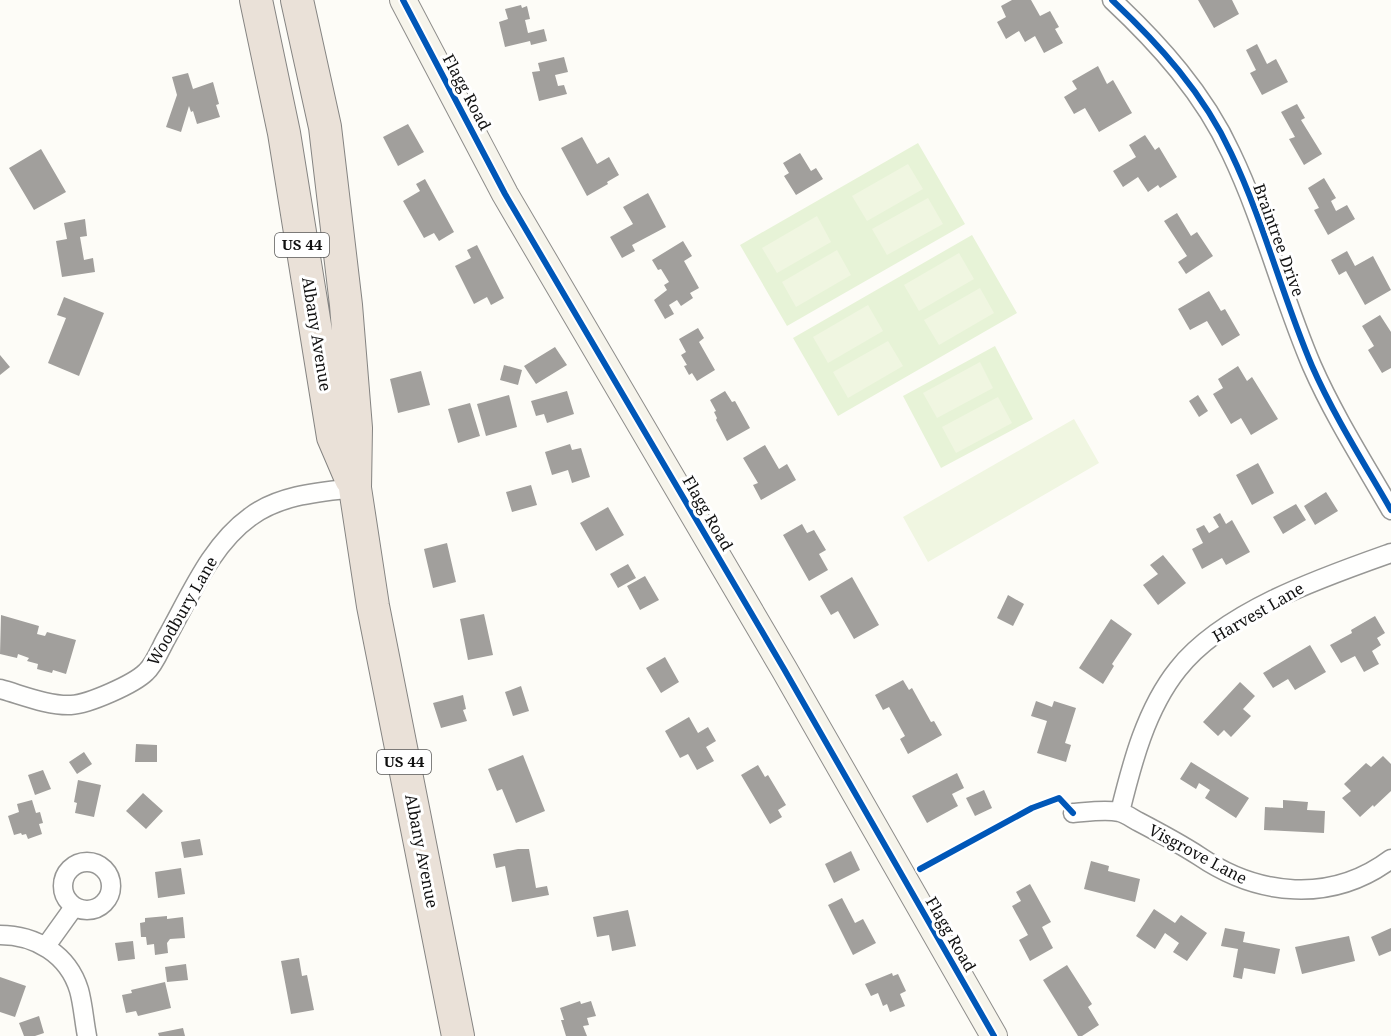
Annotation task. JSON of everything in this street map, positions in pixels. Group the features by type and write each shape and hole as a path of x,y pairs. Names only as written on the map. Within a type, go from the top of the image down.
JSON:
{"highway":[{"name":"Albany Avenue","path":"256,0 284,133 333,437 354,488"},
{"name":"Albany Avenue","path":"297,0 325,127 346,305 356,428 354,488 373,606 458,1036"}],"street":[{"name":"Flagg Road","path":"403,0 505,194 784,669 994,1036"},
{"name":"Braintree Drive","path":"1112,0 1156,43 1195,91 1231,152 1312,367 1346,433 1391,510"},
{"name":"Woodbury Lane","path":"0,689 41,701 72,705 111,693 147,672 213,556 237,527 263,508 275,503 320,492 354,488"},
{"name":"Harvest Lane","path":"1120,812 1134,758 1158,702 1176,671 1188,657 1218,632 1276,598 1318,578 1391,553"},
{"name":"Visgrove Lane","path":"1073,813 1120,812 1245,881 1272,888 1300,890 1326,887 1379,868 1391,859"},
{"path":"46,946 74,907"},
{"path":"0,935 23,937 46,946 66,966 78,988 87,1036"}],"green space":[{"path":"918,143 965,224 787,326 740,245"},
{"path":"908,164 923,189 867,221 852,196"},
{"path":"928,198 943,224 887,255 872,229"},
{"path":"817,216 831,242 777,273 762,248"},
{"path":"972,235 1017,313 838,416 793,338"},
{"path":"837,250 851,275 796,307 782,282"},
{"path":"959,253 974,279 919,311 904,285"},
{"path":"980,288 994,313 939,345 924,320"},
{"path":"868,305 883,331 828,363 813,337"},
{"path":"888,341 903,366 848,398 833,372"},
{"path":"995,346 1033,419 941,468 903,396"},
{"path":"980,362 993,388 937,418 923,393"},
{"path":"998,397 1012,423 956,453 942,427"},
{"path":"1074,419 1099,463 928,562 903,517"}],"building":[{"path":"1012,0 1031,0 1040,16 1050,11 1059,27 1055,29 1063,43 1044,53 1035,36 1025,42 1019,31 1006,39 997,22 1006,17 1001,6"},
{"path":"1198,0 1232,0 1239,14 1214,28"},
{"path":"521,5 522,8 527,6 530,19 525,20 528,33 544,29 547,41 531,45 530,41 505,47 499,22 508,19 505,9"},
{"path":"1257,44 1267,64 1276,59 1288,82 1262,95 1250,73 1256,70 1246,50"},
{"path":"564,57 568,72 555,75 558,86 564,85 567,94 539,101 532,72 540,71 538,63"},
{"path":"1098,66 1107,84 1113,80 1132,113 1099,132 1085,108 1074,114 1064,97 1077,89 1072,81"},
{"path":"188,73 193,89 213,82 220,117 197,124 189,106 181,132 166,127 177,95 172,77"},
{"path":"1297,104 1305,118 1301,120 1322,154 1304,165 1289,139 1295,137 1281,112"},
{"path":"408,124 424,152 398,166 383,137"},
{"path":"1145,135 1155,150 1159,147 1177,177 1160,188 1158,185 1148,192 1138,177 1123,187 1113,171 1136,157 1129,145"},
{"path":"582,137 597,164 609,157 619,175 587,196 561,148"},
{"path":"41,149 66,192 34,210 9,168"},
{"path":"800,153 811,171 816,168 823,179 796,195 784,176 789,173 783,163"},
{"path":"1324,178 1336,198 1331,201 1336,211 1347,205 1355,219 1328,235 1314,210 1319,208 1308,188"},
{"path":"425,179 454,232 439,241 434,233 424,238 403,201 420,191 416,184"},
{"path":"648,193 666,227 632,245 635,251 622,258 610,237 633,224 623,207"},
{"path":"1177,213 1191,236 1197,232 1213,256 1186,274 1178,262 1187,256 1164,221"},
{"path":"85,219 87,236 80,237 84,260 93,258 95,272 62,277 56,241 67,239 64,223"},
{"path":"683,241 692,256 684,261 699,288 690,293 693,298 681,306 677,300 669,305 674,314 665,319 654,300 667,290 664,285 669,282 652,260"},
{"path":"477,245 504,298 491,305 487,297 474,304 455,266 471,258 467,250"},
{"path":"1347,251 1355,266 1373,256 1391,290 1365,305 1346,271 1339,275 1331,260"},
{"path":"1209,291 1221,311 1225,309 1240,335 1222,346 1207,321 1190,330 1178,309"},
{"path":"64,297 104,313 79,376 48,363 66,318 57,315"},
{"path":"1380,315 1391,332 1391,368 1382,373 1368,350 1374,346 1362,326"},
{"path":"698,328 704,338 699,342 715,370 697,381 692,373 689,375 684,366 687,365 681,355 686,352 679,339"},
{"path":"555,347 567,365 536,384 524,366"},
{"path":"0,355 10,367 0,375"},
{"path":"504,365 522,370 518,385 500,380"},
{"path":"1238,366 1247,381 1252,377 1278,419 1251,435 1241,418 1231,424 1213,394 1223,388 1218,379"},
{"path":"421,371 430,405 398,413 390,379"},
{"path":"567,391 574,414 547,423 544,414 536,416 531,401"},
{"path":"725,391 732,402 735,401 750,428 727,441 716,420 714,412 716,411 710,400"},
{"path":"509,395 517,427 486,436 477,404"},
{"path":"1198,395 1208,411 1199,417 1189,401"},
{"path":"470,403 480,436 458,443 448,409"},
{"path":"570,444 572,450 581,448 590,477 572,483 568,470 552,475 545,452"},
{"path":"765,445 779,469 787,464 796,480 761,500 753,485 758,483 743,458"},
{"path":"1258,463 1274,493 1252,505 1236,475"},
{"path":"531,485 537,505 512,512 506,492"},
{"path":"1326,492 1338,511 1315,525 1304,506"},
{"path":"1296,504 1306,520 1283,534 1273,517"},
{"path":"608,507 624,535 596,551 580,523"},
{"path":"1220,513 1226,524 1232,520 1250,552 1226,565 1222,558 1202,569 1192,549 1203,543 1196,529 1204,525 1209,533 1219,527 1213,517"},
{"path":"802,524 807,533 814,530 826,550 819,554 828,570 809,581 783,535"},
{"path":"447,543 456,582 433,588 424,549"},
{"path":"1163,555 1186,583 1158,605 1143,585 1158,574 1150,565"},
{"path":"628,564 636,578 618,588 610,574"},
{"path":"645,576 659,600 640,610 627,586"},
{"path":"852,577 879,625 854,639 838,611 831,615 820,596"},
{"path":"1008,595 1024,604 1013,626 997,618"},
{"path":"484,614 493,655 468,660 460,619"},
{"path":"1,615 39,626 37,634 45,636 47,632 76,640 66,674 37,669 38,664 27,661 29,658 18,654 17,658 0,654"},
{"path":"1375,616 1385,633 1377,638 1381,645 1372,651 1379,664 1364,672 1355,656 1341,663 1330,645 1352,633 1351,630"},
{"path":"1111,619 1132,634 1112,664 1114,666 1103,684 1079,668"},
{"path":"1310,645 1326,672 1295,690 1288,679 1273,688 1263,673"},
{"path":"665,657 679,682 661,693 646,668"},
{"path":"903,680 909,690 912,688 931,722 934,721 942,735 908,754 900,739 905,736 889,707 883,710 875,695"},
{"path":"1240,682 1255,696 1243,709 1251,716 1231,737 1224,730 1218,736 1203,722"},
{"path":"521,686 529,711 513,716 505,692"},
{"path":"463,695 466,709 463,710 467,721 441,728 433,703"},
{"path":"1036,701 1052,707 1054,701 1076,708 1065,743 1071,745 1066,762 1037,753 1047,721 1031,716"},
{"path":"689,717 698,733 708,727 716,741 706,747 714,761 697,770 688,754 680,758 665,731"},
{"path":"136,744 157,745 157,762 135,762"},
{"path":"84,752 92,764 77,774 69,762"},
{"path":"523,755 545,811 516,823 502,789 497,791 488,769"},
{"path":"1383,756 1391,764 1391,791 1360,817 1342,798 1351,791 1344,784 1366,763 1371,767"},
{"path":"1191,762 1249,798 1236,818 1205,798 1210,790 1199,783 1196,789 1180,779"},
{"path":"758,765 765,777 768,775 786,805 778,810 782,817 770,824 741,775"},
{"path":"43,770 51,789 35,795 28,775"},
{"path":"957,773 964,788 952,794 958,806 927,823 912,796"},
{"path":"78,780 101,785 94,817 75,813 77,803 74,802"},
{"path":"984,790 992,808 975,816 966,798"},
{"path":"143,793 163,811 146,829 126,811"},
{"path":"32,800 36,813 40,812 43,823 39,824 42,834 28,839 26,834 14,835 8,816 19,812 17,804"},
{"path":"1283,800 1308,802 1307,810 1325,811 1324,833 1264,830 1265,807 1283,808"},
{"path":"200,839 203,855 184,858 181,842"},
{"path":"529,849 536,888 547,886 549,895 512,902 505,866 496,868 493,854"},
{"path":"851,851 860,870 834,883 825,864"},
{"path":"1091,861 1109,866 1108,871 1140,879 1135,902 1084,889"},
{"path":"181,868 185,894 158,898 155,872"},
{"path":"1030,884 1051,922 1042,927 1053,948 1030,961 1019,940 1028,935 1012,906 1021,901 1016,892"},
{"path":"842,898 855,923 863,919 876,943 853,955 828,905"},
{"path":"1154,909 1175,923 1181,915 1207,933 1187,961 1173,952 1179,943 1165,933 1155,949 1136,936"},
{"path":"628,910 636,946 612,951 609,935 597,937 593,917"},
{"path":"167,916 167,919 183,917 185,938 170,939 167,943 168,953 155,955 154,944 147,945 146,937 141,937 140,923 145,922 145,918"},
{"path":"1225,928 1245,932 1243,942 1280,949 1275,974 1244,968 1242,979 1233,977 1238,949 1221,946"},
{"path":"1391,928 1391,951 1379,956 1371,937"},
{"path":"1349,936 1355,961 1302,974 1295,947"},
{"path":"133,941 135,959 118,961 115,943"},
{"path":"299,958 302,976 307,975 314,1010 291,1014 281,961"},
{"path":"186,964 188,980 167,982 165,967"},
{"path":"1067,965 1092,1004 1088,1007 1099,1025 1082,1036 1078,1036 1043,980"},
{"path":"892,973 893,976 898,974 906,991 900,994 905,1006 890,1012 887,1004 883,1006 878,993 871,996 865,984"},
{"path":"0,977 26,986 15,1017 0,1012"},
{"path":"165,982 171,1008 138,1016 136,1011 126,1013 122,995 132,993 131,990"},
{"path":"580,1001 581,1004 591,1001 596,1016 587,1018 589,1025 583,1026 587,1036 566,1036 560,1008"},
{"path":"39,1016 44,1033 24,1036 19,1023"},
{"path":"183,1028 185,1036 159,1036 158,1033"}],"cycle path":[{"path":"403,0 505,194 784,669 994,1036"},
{"path":"1112,0 1147,34 1179,71 1208,110 1220,131 1243,179 1312,366 1340,421 1391,510"},
{"path":"920,869 1032,808 1059,798 1073,813"}]}
